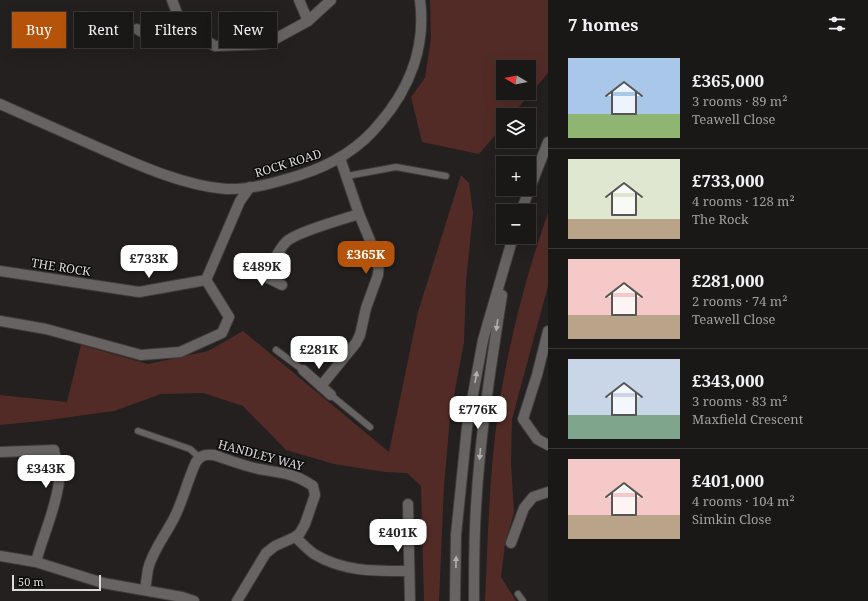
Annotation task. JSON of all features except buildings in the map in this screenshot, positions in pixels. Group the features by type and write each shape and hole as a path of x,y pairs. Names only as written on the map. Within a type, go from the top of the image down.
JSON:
{"street":[{"path":"172,0 177,12"},
{"path":"299,0 308,22"},
{"path":"211,43 216,46 266,44 308,22 331,0"},
{"name":"ROCK ROAD","path":"0,104 118,157 199,185 233,189 279,181 309,172 340,158 378,126 394,105 408,82 416,59 422,21 420,0"},
{"path":"137,29 141,32"},
{"path":"524,204 548,142"},
{"path":"321,386 356,343 360,335 366,308 378,275 379,262 359,214 340,158"},
{"path":"0,321 46,329 141,355 180,352 222,334 229,318 206,280 240,201 250,187"},
{"path":"266,277 282,246 288,240 299,234 359,214"},
{"path":"455,601 456,535 467,427 482,340 511,244"},
{"path":"474,601 476,508 480,452 487,393 507,259"},
{"path":"252,270 282,285"},
{"name":"THE ROCK","path":"0,271 138,292 206,280"},
{"path":"548,330 537,376 523,419 537,439 548,445"},
{"path":"303,370 331,395"},
{"path":"0,452 54,450 59,479 55,503 36,562"},
{"name":"HANDLEY WAY","path":"199,457 207,454 214,455 258,469 302,478 313,486 315,495 313,502 305,524 300,533 295,537"},
{"path":"145,590 148,568 157,548 169,529 176,514 199,457"},
{"path":"511,543 524,508 533,497 548,492"},
{"path":"408,504 410,601"},
{"path":"237,601 266,553 275,546 295,537 313,553 339,566 367,571 409,570"},
{"path":"0,556 36,562 103,583 145,590 165,598 182,597 194,601"}],"lane":[{"path":"347,176 396,167 446,176"},
{"path":"276,350 303,370"},
{"path":"331,395 370,427"},
{"path":"138,431 190,449 199,457"},
{"path":"518,594 523,601"}],"shaded area":[{"path":"430,0 548,0 548,73 536,87 536,60 496,60 496,100 525,100 518,108 496,108 496,134 479,154 422,142 411,97 425,78 431,38"},
{"path":"461,175 469,183 473,213 466,282 464,342 450,417 444,486 439,601 424,601 421,486 407,473 385,472 334,464 286,450 243,406 203,393 161,394 114,411 0,425 0,395 67,402 81,345 148,364 208,351 243,331 389,452 418,312"},
{"path":"548,213 548,286 512,419 511,463 514,513 505,544 501,577 516,601 485,601 489,507 495,437 502,388 518,312"}]}
